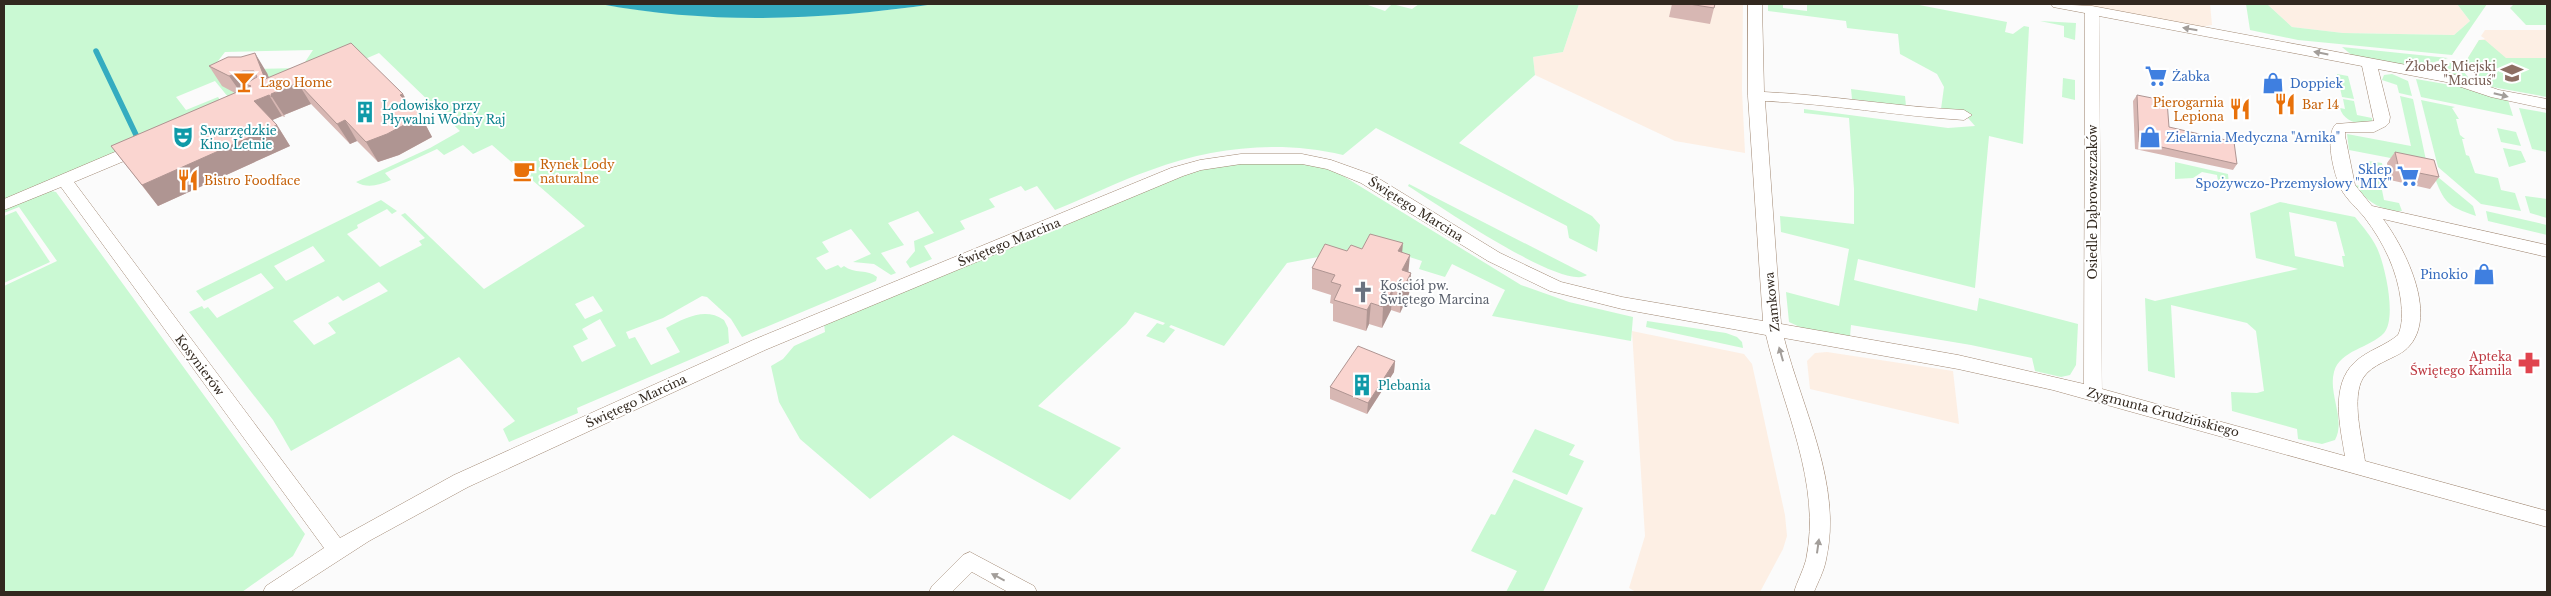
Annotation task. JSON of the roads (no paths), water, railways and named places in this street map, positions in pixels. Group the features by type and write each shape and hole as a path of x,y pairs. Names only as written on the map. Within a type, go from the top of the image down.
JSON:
{"street":[{"name":"Zamkowa","path":"1755,4 1756,96 1773,329 1811,462 1819,509 1820,535 1816,558 1804,592"},
{"path":"2058,4 2452,79 2496,94 2547,104"},
{"name":"Osiedle Dąbrowszczaków","path":"2092,10 2094,393"},
{"path":"2356,466 2349,406 2353,381 2363,366 2399,346 2404,340 2411,321 2408,285 2402,266 2388,238 2347,186 2337,133 2339,128 2344,126 2374,127 2381,123 2382,116 2369,63"},
{"path":"1756,96 1822,99 1917,112 1964,115"},
{"path":"4,205 153,142"},
{"name":"Świętego Marcina","path":"273,592 337,550 398,514 461,481 759,345 1177,172 1227,161 1283,158 1302,159 1340,168 1382,187 1487,253 1549,284 1622,303 1773,329"},
{"name":"Kosynierów","path":"64,180 337,550"},
{"path":"2367,210 2547,251"},
{"name":"Zygmunta Grudzińskiego","path":"1773,329 1958,362 2094,393 2547,519"},
{"path":"939,592 970,561 1027,592"}],"water":[{"path":"600,4 935,4 851,14 768,18 684,15"}],"waterway":[{"path":"96,51 138,139"}],"place":[{"name":"Żłobek Miejski \"Maciuś\"","path":"2512,73"},
{"name":"Żabka","path":"2156,76"},
{"name":"Lago Home","path":"244,82"},
{"name":"Doppiek","path":"2273,83"},
{"name":"Bar 14","path":"2285,104"},
{"name":"Pierogarnia Lepiona","path":"2240,109"},
{"name":"Lodowisko przy Pływalni Wodny Raj","path":"365,112"},
{"name":"Swarzędzkie Kino Letnie","path":"183,137"},
{"name":"Zielarnia Medyczna \"Arnika\"","path":"2150,137"},
{"name":"Rynek Lody naturalne","path":"524,171"},
{"name":"Sklep Spożywczo-Przemysłowy \"MIX\"","path":"2408,176"},
{"name":"Bistro Foodface","path":"188,180"},
{"name":"Pinokio","path":"2484,274"},
{"name":"Kościół pw. Świętego Marcina","path":"1363,292"},
{"name":"Apteka Świętego Kamila","path":"2529,363"},
{"name":"Plebania","path":"1362,385"}]}
